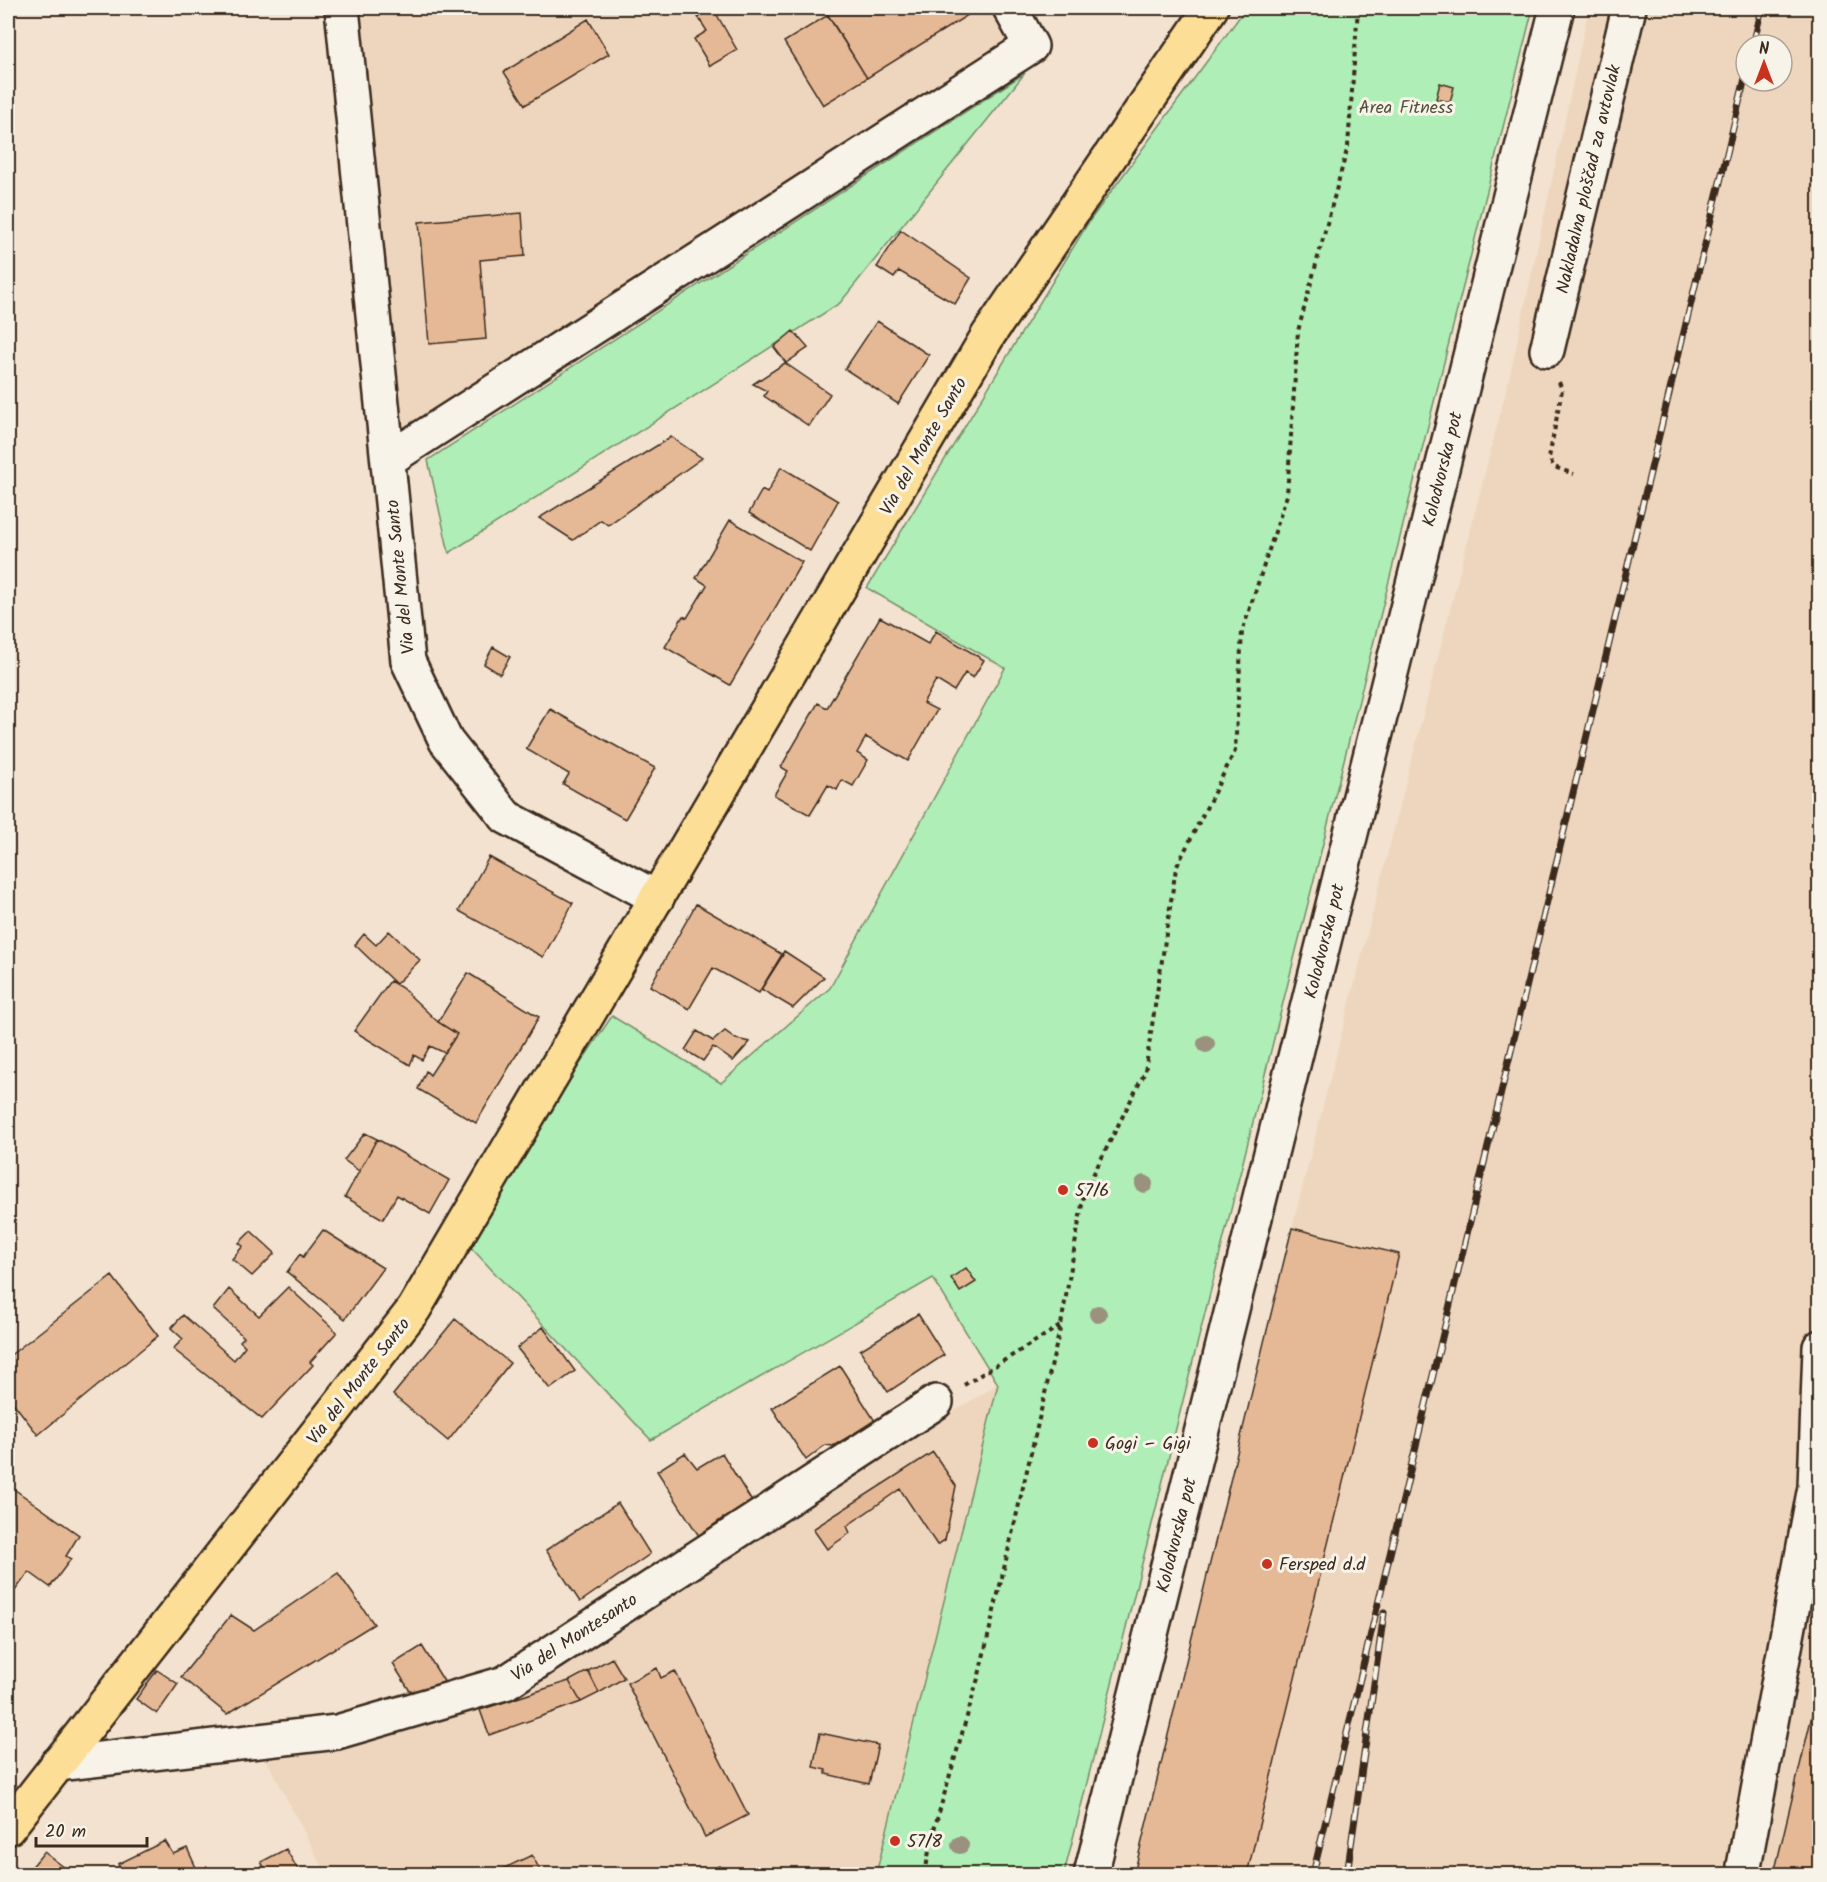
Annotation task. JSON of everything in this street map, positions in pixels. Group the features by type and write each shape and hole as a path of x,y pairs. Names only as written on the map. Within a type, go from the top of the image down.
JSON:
{"main road":[{"name":"Via del Monte Santo","path":"8,1828 414,1310 989,334 1211,8"}],"street":[{"name":"Via del Monte Santo","path":"342,8 408,661 446,741 506,817 657,898"},
{"path":"389,459 1031,46 1010,8"},
{"name":"Kolodvorska pot","path":"1091,1875 1557,8"},
{"name":"Nakladalna ploščad za avtovlak","path":"1547,350 1629,8"},
{"path":"1746,1875 1744,1866 1815,1487 1820,1347"},
{"name":"Via del Montesanto","path":"57,1764 337,1732 505,1683 936,1402"}],"path":[{"path":"925,1875 931,1840 979,1675 1061,1325 1084,1193 1145,1072 1176,868 1235,751 1242,632 1287,495 1299,331 1348,147 1358,8"},
{"path":"1547,350 1562,390 1549,458 1554,467 1574,474"},
{"path":"936,1402 1061,1325"}],"shaded area":[{"path":"342,8 1010,8 1031,46 389,459"},
{"path":"1589,8 1819,8 1819,1874 1134,1874 1292,1228 1509,379"},
{"path":"998,1384 876,1874 326,1874 262,1751 513,1687"}],"green space":[{"name":"Area Fitness","path":"1246,8 1533,8 1064,1874 876,1874 998,1384 933,1278 651,1440 463,1239 612,1016 721,1083 830,988 1005,668 867,588 1088,223"},
{"path":"1025,73 840,303 449,553 428,460"}],"building":[{"path":"713,8 737,50 710,66 694,39 707,31 698,17"},
{"path":"823,8 979,8 867,78"},
{"path":"828,15 867,78 823,105 784,42"},
{"path":"588,19 609,54 525,105 504,72"},
{"path":"1440,83 1454,87 1450,102 1436,99"},
{"path":"522,213 525,256 480,260 486,339 429,344 419,222"},
{"path":"901,230 971,278 955,304 899,271 894,278 877,267"},
{"path":"877,321 929,355 898,404 845,369"},
{"path":"793,331 808,348 786,363 774,347"},
{"path":"785,363 830,394 809,426 764,396 767,391 753,384"},
{"path":"671,437 702,458 608,525 601,520 573,540 539,518"},
{"path":"781,467 838,501 810,551 749,513 762,490 767,493"},
{"path":"730,520 802,562 730,685 665,647 683,616 687,618 707,585 696,578"},
{"path":"880,617 928,644 936,631 984,660 973,678 965,673 954,691 936,680 923,703 937,710 908,761 866,737 857,753 868,760 853,786 842,780 837,790 828,785 810,815 774,795 788,771 781,767 818,703 827,708"},
{"path":"493,647 510,657 500,674 484,664"},
{"path":"550,709 655,768 625,819 563,784 569,774 526,749"},
{"path":"489,857 573,903 543,957 459,911"},
{"path":"696,904 783,955 759,993 713,968 689,1009 650,986"},
{"path":"389,931 420,960 396,984 355,945 364,934 376,945"},
{"path":"784,951 824,977 793,1008 761,989"},
{"path":"468,973 539,1017 476,1123 418,1089 426,1071 430,1075 457,1034 438,1022"},
{"path":"390,981 402,988 438,1022 457,1034 445,1053 430,1046 422,1060 414,1055 410,1065 354,1031"},
{"path":"697,1031 713,1041 725,1031 736,1039 750,1042 733,1061 713,1047 703,1061 685,1050"},
{"path":"365,1133 377,1139 359,1171 344,1160"},
{"path":"377,1139 449,1180 430,1214 397,1195 383,1219 345,1197"},
{"name":"Fersped d.d","path":"1292,1228 1399,1254 1247,1874 1134,1874"},
{"path":"323,1230 383,1268 345,1319 287,1272 300,1254 303,1257"},
{"path":"251,1231 275,1253 252,1276 232,1259 243,1246 239,1243"},
{"path":"966,1268 976,1282 960,1292 951,1278"},
{"path":"112,1276 158,1336 38,1435 8,1396 8,1357"},
{"path":"288,1287 337,1332 310,1362 313,1365 262,1419 173,1349 183,1339 171,1328 183,1315 234,1360 245,1346 240,1341 244,1337 213,1309 229,1289 259,1316"},
{"path":"918,1314 944,1355 888,1392 860,1350"},
{"path":"455,1319 510,1363 448,1441 393,1395"},
{"path":"543,1327 575,1371 550,1389 517,1348"},
{"path":"840,1366 875,1421 833,1446 825,1445 806,1460 772,1408"},
{"path":"933,1452 956,1486 945,1540 937,1545 900,1489 847,1526 850,1533 827,1549 813,1529"},
{"path":"685,1453 697,1468 722,1453 754,1505 726,1522 723,1518 699,1536 657,1471"},
{"path":"11,1487 79,1535 66,1556 71,1559 50,1587 29,1572 8,1600 8,1492"},
{"path":"618,1503 650,1554 580,1602 546,1550"},
{"path":"338,1573 374,1624 227,1714 181,1677 231,1615 254,1630"},
{"path":"422,1646 445,1683 413,1696 393,1664"},
{"path":"612,1658 624,1678 599,1693 588,1671"},
{"path":"657,1668 661,1678 675,1671 748,1815 705,1837 627,1683"},
{"path":"157,1670 178,1684 157,1714 136,1699"},
{"path":"588,1671 599,1693 581,1702 569,1681"},
{"path":"569,1681 581,1702 489,1735 480,1710"},
{"path":"1820,1682 1820,1874 1774,1874"},
{"path":"820,1733 878,1745 869,1784 826,1774 826,1770 813,1767"},
{"path":"165,1841 173,1854 187,1848 199,1874 123,1874 118,1864"},
{"path":"286,1849 298,1870 290,1874 268,1874 261,1862"},
{"path":"44,1852 73,1874 26,1874"},
{"path":"532,1855 542,1874 492,1874"},
{"path":"719,1866 723,1874 701,1874"}],"railway":[{"path":"1756,33 1762,8"},
{"path":"1313,1874 1741,93"},
{"path":"1347,1874 1384,1613"}],"place":[{"name":"57/6","path":"1063,1190"},
{"name":"Gogi – Gigi","path":"1093,1443"},
{"name":"Fersped d.d","path":"1267,1564"},
{"name":"57/8","path":"895,1841"}]}
